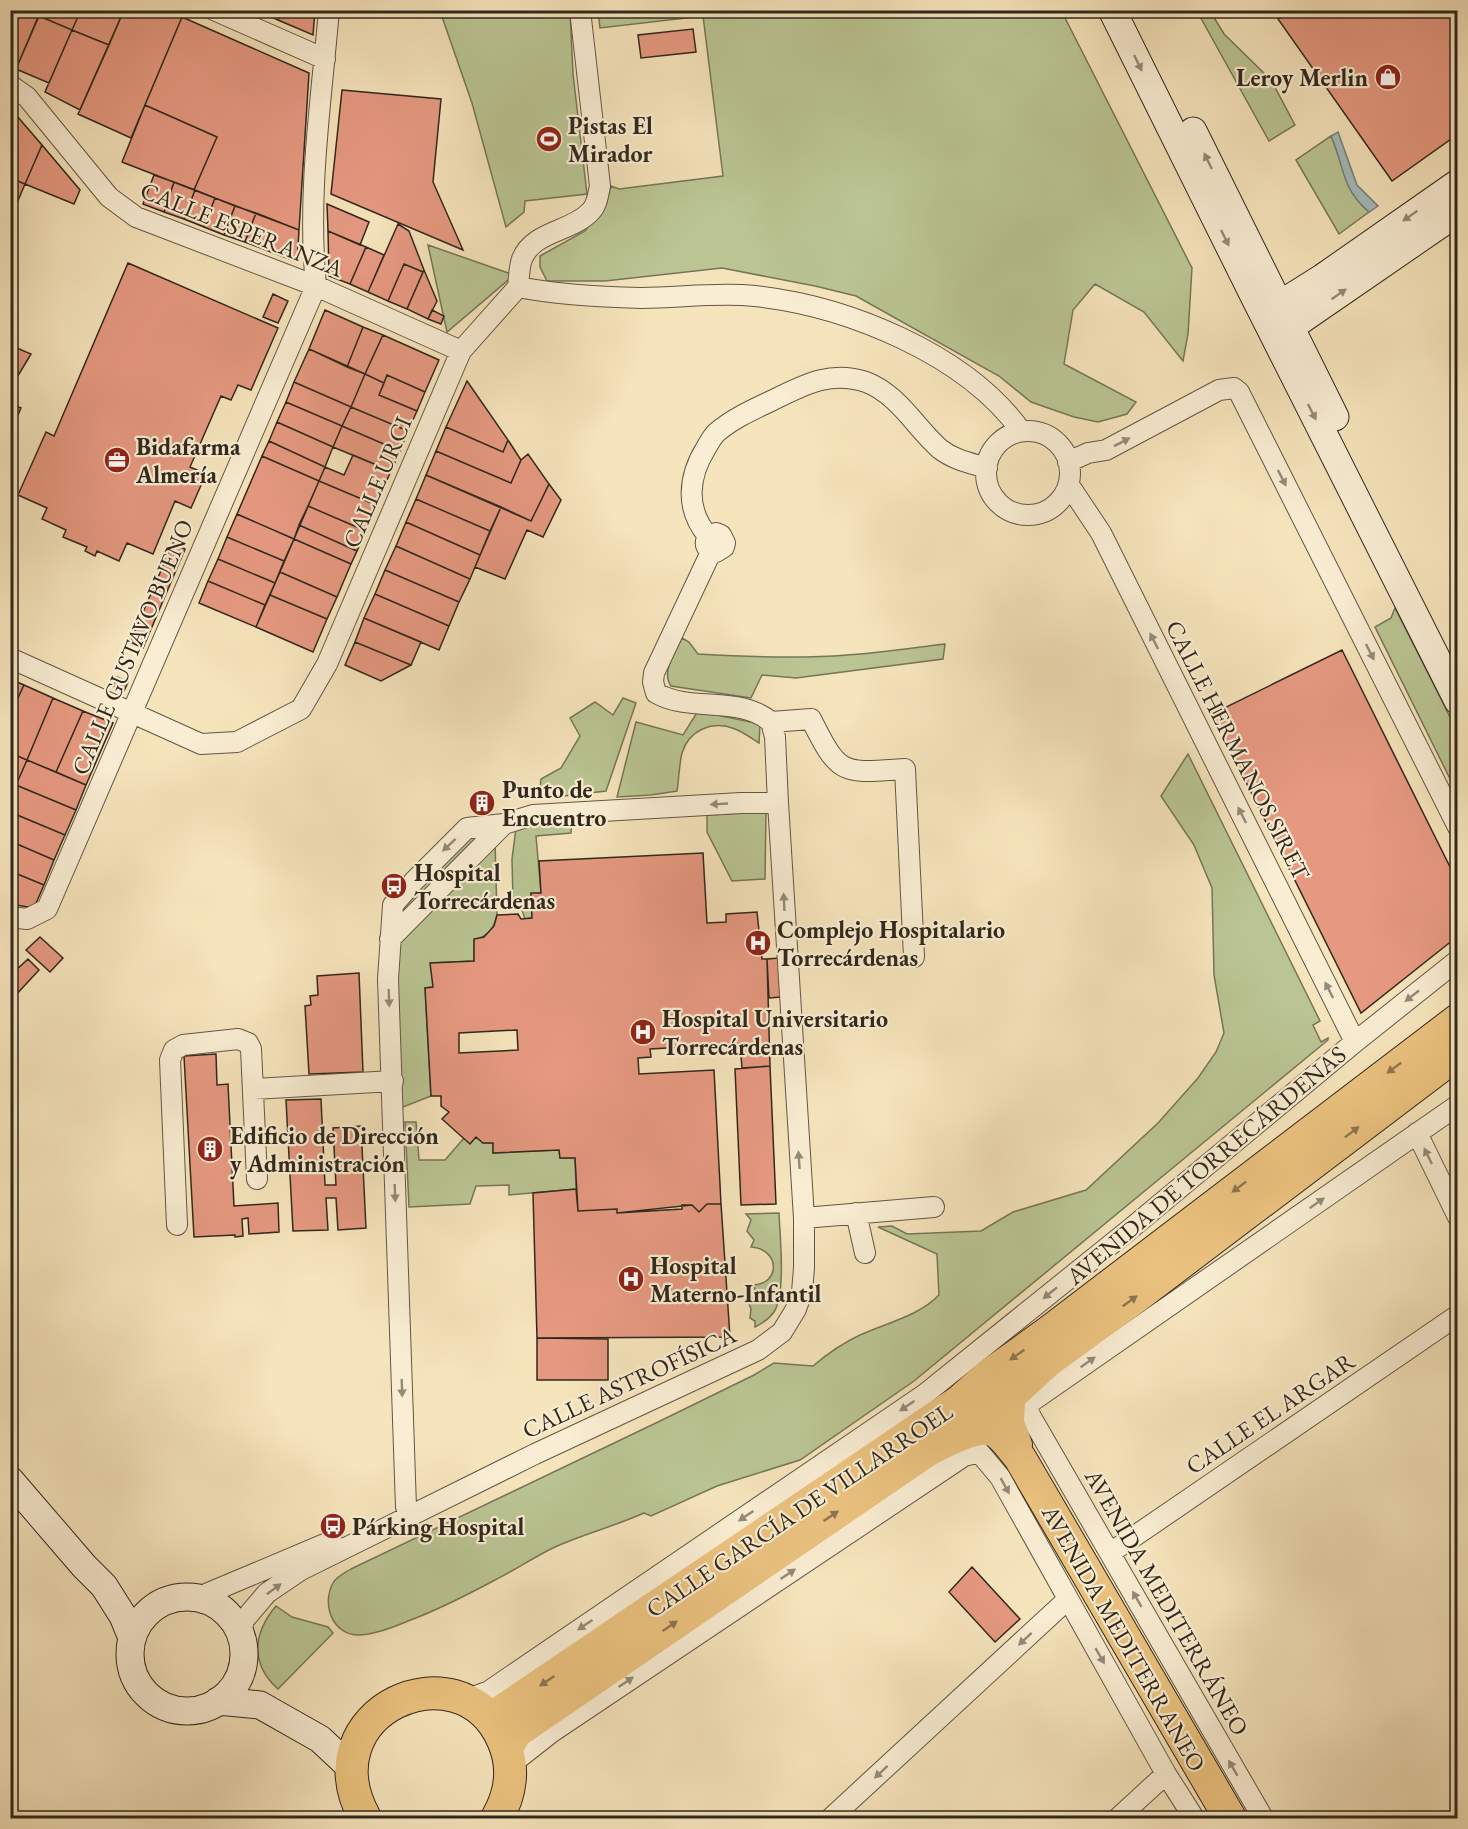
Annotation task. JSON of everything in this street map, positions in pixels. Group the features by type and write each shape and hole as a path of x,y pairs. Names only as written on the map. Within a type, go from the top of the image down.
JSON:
{"main road":[{"name":"AVENIDA DE TORRECÁRDENAS","path":"988,1402 988,1376 1052,1330 1458,1020"},
{"path":"928,1450 1011,1384 1049,1360 1458,1053"},
{"path":"988,1402 1020,1458"},
{"name":"CALLE GARCÍA DE VILLARROEL","path":"490,1719 988,1402"},
{"name":"CALLE GARCÍA DE VILLARROEL","path":"508,1756 516,1731 928,1450 959,1435 984,1429 994,1431 1003,1437 1020,1458"},
{"name":"AVENIDA MEDITERRANEO","path":"1020,1458 1230,1818"},
{"path":"364,1818 356,1804 351,1786 354,1750 361,1734 376,1715 395,1701 418,1694 442,1694 465,1700 490,1719 500,1733 508,1756 510,1786 504,1814"}],"street":[{"path":"214,10 325,59"},
{"path":"316,286 312,188 329,10"},
{"path":"580,10 600,186 597,201 591,212 575,223 549,234 529,248 522,260 518,287 592,296 756,296 801,304 850,318 892,334 969,378 989,394 1021,431"},
{"path":"1112,10 1458,701"},
{"path":"1133,10 1458,665"},
{"name":"CALLE ESPERANZA","path":"10,85 27,97 109,197 136,217 316,286 461,351"},
{"path":"1285,316 1322,278 1458,183"},
{"path":"1285,316 1458,212"},
{"name":"CALLE GUSTAVO BUENO","path":"19,918 47,909 316,286"},
{"name":"CALLE URCI","path":"131,712 201,744 237,742 301,709 327,664 461,351 518,287"},
{"path":"914,957 905,770 860,772 848,770 836,762 811,719 771,722 760,713 746,709 683,703 656,693 653,682 654,673 710,544 696,518 691,497 692,478 701,455 714,434 738,417 821,379 842,377 867,383 886,393 941,450 961,461 987,468"},
{"path":"1068,462 1088,453 1106,450 1219,390 1234,388 1239,392 1458,827"},
{"path":"1021,431 1050,437 1060,446 1068,462 1070,466 1069,485 1060,501 1042,513 1022,515 1008,510 995,500 986,479 988,458 995,447 1006,438 1021,431"},
{"name":"CALLE HERMANOS SIRET","path":"1069,485 1101,533 1355,1042"},
{"path":"10,658 131,712"},
{"name":"CALLE ASTROFÍSICA","path":"241,1634 244,1620 267,1593 301,1570 452,1495 758,1350 782,1332 796,1309 802,1292 804,1218 775,737 771,722"},
{"path":"406,1507 388,979 393,905 440,853 467,828 504,824 533,814 741,802 778,803"},
{"name":"AVENIDA DE TORRECÁRDENAS","path":"988,1402 1129,1230 1355,1042 1458,960"},
{"path":"177,1225 170,1060 174,1050 183,1045 238,1039 248,1043 251,1049 257,1179"},
{"path":"253,1089 393,1081"},
{"path":"988,1402 1028,1404 1458,1105"},
{"path":"1417,1133 1458,1217"},
{"path":"804,1218 934,1207"},
{"path":"856,1213 865,1253"},
{"name":"CALLE EL ARGAR","path":"1110,1553 1458,1315"},
{"name":"CALLE GARCÍA DE VILLARROEL","path":"465,1700 489,1691 925,1394 988,1402"},
{"name":"AVENIDA MEDITERRÁNEO","path":"988,1402 1110,1553 1263,1818"},
{"name":"CALLE GARCÍA DE VILLARROEL","path":"508,1756 552,1732 964,1456 979,1452 991,1465 1067,1600"},
{"path":"10,1480 104,1586 123,1616 132,1638"},
{"name":"CALLE ASTROFÍSICA","path":"199,1597 354,1532 406,1507 452,1495"},
{"path":"104,1586 132,1595 165,1600"},
{"path":"179,1596 199,1597 219,1606 236,1624 241,1634 244,1654 237,1682 228,1694 212,1706 194,1711 174,1710 152,1699 137,1682 130,1655 132,1638 146,1613 165,1600 179,1596"},
{"path":"831,1818 1067,1600 1166,1774 1194,1818"},
{"path":"241,1667 260,1705"},
{"path":"218,1701 260,1705 320,1739 351,1768"},
{"path":"320,1739 361,1734"},
{"path":"1118,1818 1166,1774"}],"green space":[{"path":"1061,10 1192,268 1188,334 1183,361 1144,312 1095,284 1073,310 1064,364 1136,402 1127,414 1098,422 1074,417 1031,402 999,376 856,296 815,286 722,268 605,281 547,281 540,267 540,256 585,231 606,204 611,186 619,189 723,176 703,16 600,28 598,11"},
{"path":"440,11 570,11 573,74 587,194 525,201 524,212 506,227 472,103"},
{"path":"1197,11 1210,11 1224,34 1271,80 1295,125 1269,141"},
{"path":"1331,136 1349,186 1360,204 1369,212 1339,234 1296,160"},
{"path":"428,245 514,275 447,332"},
{"path":"1395,608 1457,731 1457,793 1375,627 1391,618"},
{"path":"682,638 689,642 698,654 773,657 859,654 945,644 943,659 796,678 762,675 751,698 671,686 668,680 668,668"},
{"path":"623,698 636,703 606,791 539,799 541,779 561,768 580,736 570,718 595,702 613,715"},
{"path":"698,711 760,724 759,743 735,729 718,726 702,729 685,745 680,762 677,791 617,797 636,722 683,735"},
{"path":"1188,754 1320,1021 1313,1025 1321,1042 1328,1038 1328,1040 914,1381 800,1460 717,1486 651,1516 644,1513 566,1542 452,1602 391,1628 360,1635 351,1634 336,1625 329,1609 330,1592 337,1578 351,1569 658,1422 774,1363 813,1366 854,1338 912,1314 931,1302 939,1295 937,1254 878,1227 892,1226 907,1234 981,1231 1013,1212 1086,1190 1158,1123 1198,1078 1216,1052 1224,1033 1214,975 1212,888 1194,845 1161,796"},
{"path":"766,812 765,879 732,881 707,832 707,815"},
{"path":"572,817 571,833 536,836 541,893 531,894 532,918 525,919 519,901 513,900 512,859 516,828"},
{"path":"467,828 495,841 496,920 487,934 474,940 474,961 431,963 433,987 425,988 431,1096 393,1111 393,905"},
{"path":"405,1122 416,1122 419,1160 445,1160 464,1138 470,1143 476,1137 483,1143 493,1143 493,1153 559,1150 560,1158 575,1158 576,1189 509,1195 509,1185 476,1186 470,1204 409,1207"},
{"path":"779,1213 781,1279 778,1304 770,1317 755,1327 755,1321 750,1318 751,1309 748,1301 753,1298 755,1289 753,1285 769,1279 773,1266 767,1254 761,1249 751,1247 754,1240 747,1231 751,1220 746,1214"},
{"path":"276,1606 292,1617 328,1627 333,1633 278,1689 263,1669 258,1648 263,1627"}],"water":[{"path":"1338,132 1357,185 1378,206 1369,212 1353,194 1344,176 1331,136"}],"building":[{"path":"10,10 25,10 38,17 16,69 10,66"},
{"path":"41,10 81,10 72,30 39,16"},
{"path":"81,10 124,10 109,45 72,30"},
{"path":"124,10 169,10 182,17 131,138 78,114"},
{"path":"255,10 283,10 278,20"},
{"path":"283,10 315,10 313,35 278,20"},
{"name":"Leroy Merlin","path":"1290,10 1458,10 1458,134 1392,181 1278,19"},
{"path":"39,16 72,30 49,83 16,69"},
{"path":"182,17 309,73 299,230 194,190 217,137 145,105"},
{"path":"693,29 696,52 641,58 638,35"},
{"path":"72,30 109,45 80,110 45,92"},
{"path":"342,90 441,99 433,182 463,250 331,194"},
{"path":"145,105 217,137 194,190 122,162"},
{"path":"10,108 42,145 25,184 10,178"},
{"path":"42,145 80,190 74,204 25,184"},
{"path":"154,175 174,182 164,212 143,204"},
{"path":"10,178 25,184 11,217 10,217"},
{"path":"174,182 195,190 184,219 164,212"},
{"path":"195,190 215,198 204,227 184,219"},
{"path":"215,198 235,206 224,235 204,227"},
{"path":"327,204 369,222 360,245 328,231"},
{"path":"235,206 256,213 245,242 224,235"},
{"path":"256,213 299,230 297,262 245,242"},
{"path":"398,224 409,231 424,270 423,272 404,264 388,301 368,292"},
{"path":"328,231 366,247 350,284 329,276"},
{"path":"366,247 384,255 368,292 350,284"},
{"path":"128,263 278,328 251,390 238,385 231,400 221,396 190,467 206,474 191,508 175,501 153,554 127,543 119,561 97,551 95,556 85,551 87,547 63,537 66,530 42,519 47,508 18,495 46,432 54,436"},
{"path":"404,264 423,272 407,309 388,301"},
{"path":"424,270 437,301 428,319 407,309"},
{"path":"273,294 288,301 278,323 263,317"},
{"path":"325,310 363,327 347,367 309,349"},
{"path":"432,310 444,316 441,324 428,319"},
{"path":"363,327 383,335 365,374 347,367"},
{"path":"383,335 439,360 425,392 387,375 384,383 365,374"},
{"path":"10,345 31,354 10,389"},
{"path":"309,349 365,374 351,407 294,382"},
{"path":"365,374 384,383 379,395 417,411 408,431 351,407"},
{"path":"387,375 425,392 417,411 379,395"},
{"path":"467,381 508,440 503,452 446,427"},
{"path":"294,382 351,407 342,426 286,402"},
{"path":"286,402 342,426 333,447 277,422"},
{"path":"10,404 21,408 10,434"},
{"path":"351,407 408,431 400,451 342,426"},
{"path":"277,422 333,447 325,467 269,441"},
{"path":"342,426 400,451 391,471 333,447"},
{"path":"446,427 503,452 508,440 521,460 511,483 436,451"},
{"path":"269,441 325,467 319,481 262,456"},
{"path":"436,451 511,483 521,460 528,454 549,484 531,521 426,475"},
{"path":"353,455 391,471 376,505 319,481 325,467 344,475"},
{"path":"262,456 319,481 294,539 237,514"},
{"path":"426,475 501,507 490,531 416,499"},
{"path":"319,481 376,505 366,531 308,506"},
{"path":"549,484 561,500 543,537 527,530 505,579 475,567 501,507 531,521"},
{"path":"416,499 490,531 480,555 406,522"},
{"path":"308,506 366,531 357,551 299,525"},
{"path":"237,514 294,539 284,561 227,537"},
{"path":"406,522 480,555 470,579 396,546"},
{"path":"299,525 357,551 351,564 294,539"},
{"path":"227,537 284,561 275,583 218,559"},
{"path":"294,539 351,564 337,597 280,572"},
{"path":"173,543 185,549 143,648 130,642"},
{"path":"396,546 470,579 459,602 385,570"},
{"path":"218,559 275,583 265,605 208,581"},
{"path":"385,570 459,602 449,626 375,594"},
{"path":"280,572 337,597 327,619 270,595"},
{"path":"208,581 265,605 256,627 199,603"},
{"path":"375,594 449,626 439,650 364,618"},
{"path":"270,595 327,619 313,652 256,627"},
{"path":"364,618 421,642 411,665 355,642"},
{"path":"355,642 411,665 381,681 345,665"},
{"path":"1342,650 1458,883 1458,936 1361,1013 1212,714"},
{"path":"117,677 128,682 124,691 113,686"},
{"path":"10,679 24,685 10,715"},
{"path":"24,685 53,698 27,760 10,753 10,715"},
{"path":"53,698 83,711 56,772 27,760"},
{"path":"83,711 113,723 86,785 56,772"},
{"path":"10,753 27,760 16,785 10,782"},
{"path":"27,760 86,785 76,810 16,785"},
{"path":"16,785 76,810 65,835 10,812 10,798"},
{"name":"Punto de Encuentro","path":"490,798 491,806 474,808 474,799"},
{"path":"10,812 65,835 54,860 10,841"},
{"path":"10,841 54,860 44,885 10,871"},
{"name":"Hospital Universitario Torrecárdenas","path":"703,853 707,923 726,922 726,914 757,912 762,959 767,959 770,1066 742,1068 740,1044 650,1049 651,1057 638,1058 639,1074 714,1070 721,1204 707,1204 699,1212 692,1205 682,1205 682,1209 617,1213 617,1209 578,1211 575,1158 560,1158 559,1150 493,1153 493,1143 483,1143 476,1137 470,1144 442,1119 449,1112 441,1106 441,1096 431,1096 425,988 433,987 430,963 474,961 474,939 484,937 494,926 497,915 518,914 521,919 532,918 531,893 541,893 539,861","holes":["517,1030 518,1050 459,1053 459,1033"]},
{"path":"10,871 44,885 34,908 10,904"},
{"path":"40,937 63,958 50,972 26,950"},
{"path":"780,958 781,997 769,998 767,959"},
{"path":"28,959 39,970 13,998 10,996 14,972"},
{"path":"359,973 363,1072 309,1074 305,1006 311,1005 310,996 318,995 317,976"},
{"name":"Edificio de Dirección y Administración","path":"216,1054 217,1085 228,1084 234,1206 278,1203 279,1232 249,1234 248,1218 242,1219 243,1236 194,1237 184,1056"},
{"path":"770,1066 776,1204 741,1205 735,1069"},
{"path":"321,1099 325,1185 336,1185 333,1128 361,1126 366,1228 338,1230 336,1198 326,1198 328,1230 293,1231 286,1100"},
{"name":"Hospital Materno-Infantil","path":"576,1189 578,1211 617,1209 617,1213 692,1205 699,1212 707,1204 721,1204 730,1337 537,1338 533,1193"},
{"path":"537,1338 608,1339 608,1380 537,1380"},
{"path":"972,1567 1020,1619 995,1642 949,1592"}],"place":[{"name":"Leroy Merlin","path":"1388,77"},
{"name":"Pistas El Mirador","path":"549,139"},
{"name":"Bidafarma Almería","path":"117,460"},
{"name":"Punto de Encuentro","path":"482,803"},
{"name":"Hospital Torrecárdenas","path":"394,886"},
{"name":"Complejo Hospitalario Torrecárdenas","path":"758,943"},
{"name":"Hospital Universitario Torrecárdenas","path":"643,1032"},
{"name":"Edificio de Dirección y Administración","path":"210,1149"},
{"name":"Hospital Materno-Infantil","path":"631,1279"},
{"name":"Párking Hospital","path":"333,1526"}]}
